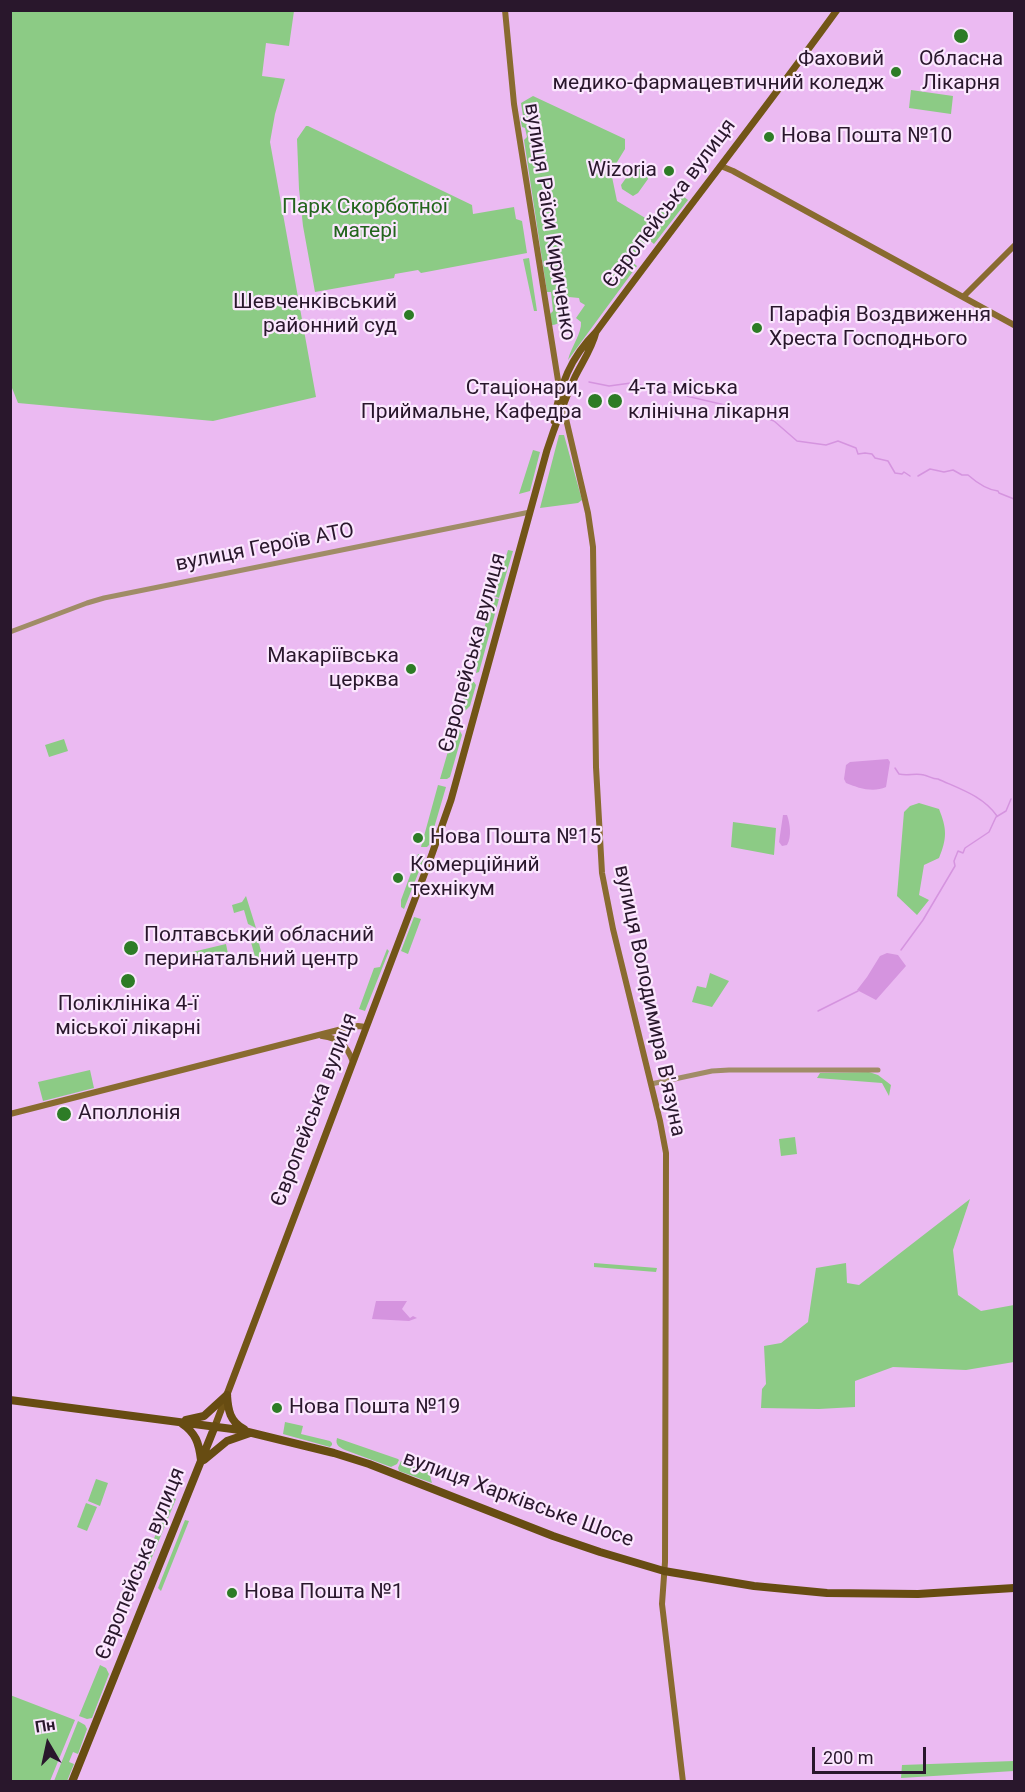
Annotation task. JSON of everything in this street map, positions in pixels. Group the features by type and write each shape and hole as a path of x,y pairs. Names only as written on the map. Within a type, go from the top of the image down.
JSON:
{"highway":[{"path":"178,1421 204,1416 227,1395"},
{"path":"227,1395 228,1409 233,1421 251,1432"},
{"name":"вулиця Харківське Шосе","path":"10,1400 240,1430 334,1453 369,1464 553,1536 664,1571 754,1586 819,1593 918,1594 1014,1590"},
{"path":"178,1421 190,1429 197,1438 201,1462 228,1442 251,1432"},
{"name":"Європейська вулиця","path":"72,1782 215,1426"}],"main road":[{"name":"вулиця Раїси Кириченко","path":"505,10 513,98 555,371"},
{"name":"Європейська вулиця","path":"215,1426 410,914 451,800 551,438 560,392 573,361 837,10"},
{"path":"721,166 1014,325"},
{"path":"964,297 1014,246"},
{"name":"Європейська вулиця","path":"551,438 574,379 594,342 596,333"},
{"name":"вулиця Володимира В'язуна","path":"555,371 588,513 593,547 596,767 603,873 613,929 666,1154 662,1604 683,1782"},
{"path":"10,1114 316,1036 358,1026 366,1028"},
{"path":"316,1036 329,1037 341,1042 353,1062"}],"street":[{"name":"вулиця Героїв АТО","path":"10,632 104,598 530,512"},
{"path":"651,1084 712,1071 878,1070"}],"green space":[{"path":"11,10 294,11 289,46 266,43 262,76 285,79 270,142 316,397 213,421 18,403 10,383"},
{"path":"911,90 953,96 951,114 909,108"},
{"path":"533,96 625,139 625,149 611,172 617,201 652,222 677,191 688,200 654,244 648,239 631,261 637,266 568,360 581,326 581,322 576,318 585,305 580,302 579,298 569,297 563,319 552,325 551,292 547,292 524,140 527,137 520,117 523,116 521,103"},
{"name":"Парк Скорботної матері","path":"306,126 472,205 473,214 514,207 516,219 522,221 527,253 421,273 418,270 395,274 394,278 315,292 299,189 297,139"},
{"path":"634,167 643,171 648,179 633,196 622,189 621,185"},
{"path":"529,258 537,311 534,311 523,259"},
{"path":"559,435 564,435 582,500 578,503 540,508"},
{"path":"533,450 540,452 530,491 519,494"},
{"path":"508,550 513,551 499,598 494,596"},
{"path":"493,598 499,599 479,672 476,673 478,663 474,663"},
{"path":"468,682 474,682 476,685 470,706 462,714 458,727 462,735 450,777 440,779"},
{"path":"64,739 68,751 49,757 45,745"},
{"path":"438,785 446,787 429,845 421,847"},
{"path":"919,803 939,809 944,822 945,834 939,858 924,865 919,895 929,900 917,915 897,896 904,812 910,806"},
{"path":"733,822 776,828 774,855 731,847"},
{"path":"418,854 425,856 404,909 401,907 401,900"},
{"path":"246,896 256,928 248,924 244,910 234,913 232,905 242,902"},
{"path":"414,917 421,919 408,954 401,951"},
{"path":"247,928 256,932 263,959 256,960"},
{"path":"226,944 228,954 186,965 184,954"},
{"path":"387,949 389,951 365,1011 359,1009 374,968 380,967"},
{"path":"710,973 729,981 712,1007 692,1002 697,986 706,988"},
{"path":"90,1070 94,1088 43,1101 38,1082"},
{"path":"869,1072 878,1075 891,1085 889,1096 882,1083 817,1078 820,1073"},
{"path":"795,1137 797,1154 781,1156 779,1139"},
{"path":"970,1199 953,1250 958,1295 981,1311 1014,1305 1014,1362 966,1370 893,1367 855,1381 855,1407 761,1408 762,1389 766,1384 764,1346 781,1343 808,1322 816,1268 846,1263 847,1283 859,1285"},
{"path":"594,1263 657,1268 656,1272 594,1267"},
{"path":"285,1422 303,1426 301,1434 330,1441 332,1445 330,1447 283,1434"},
{"path":"337,1438 399,1460 391,1467 339,1447"},
{"path":"401,1461 429,1472 432,1483 399,1471"},
{"path":"96,1479 108,1483 100,1506 88,1501"},
{"path":"173,1497 176,1499 148,1567 143,1565"},
{"path":"86,1503 97,1507 87,1531 77,1527"},
{"path":"185,1520 189,1521 161,1591 158,1588"},
{"path":"100,1665 106,1668 109,1674 92,1718 87,1719 79,1716"},
{"path":"10,1695 75,1720 50,1781 11,1781"},
{"path":"78,1721 87,1729 78,1754 73,1752 69,1762 74,1764 67,1781 54,1781"},
{"path":"1014,1761 1014,1771 901,1778 902,1765"}],"shaded area":[{"path":"888,759 890,762 886,787 871,790 846,783 844,779 846,765 850,762"},
{"path":"783,815 787,815 790,834 787,845 782,846 779,842"},
{"path":"887,953 898,955 906,966 876,1000 857,990 880,956"},
{"path":"376,1301 407,1301 402,1309 410,1318 413,1316 417,1318 409,1321 372,1319"}],"waterway":[{"path":"589,382 609,386 631,383"},
{"path":"635,384 742,409 774,421 797,441 826,445 838,441 856,448 858,454 872,454 875,458 888,461 895,473 904,472 910,476"},
{"path":"918,476 930,469 944,472 953,470 962,475 968,475 978,483 1014,499"},
{"path":"895,768 899,774 924,775 963,790 985,803 997,816"},
{"path":"901,950 923,920 955,866 954,861 958,851 963,853 965,848 989,832 996,817 1006,811 1011,799"},
{"path":"818,1011 858,991"}],"place":[{"name":"Обласна Лікарня","path":"961,36"},
{"name":"Фаховий медико-фармацевтичний коледж","path":"896,72"},
{"name":"Нова Пошта №10","path":"769,137"},
{"name":"Wizoria","path":"669,171"},
{"name":"Шевченківський районний суд","path":"409,315"},
{"name":"Парафія Воздвиження Хреста Господнього","path":"757,328"},
{"name":"Стаціонари, Приймальне, Кафедра","path":"595,401"},
{"name":"4-та міська клінічна лікарня","path":"615,401"},
{"name":"Макаріївська церква","path":"411,669"},
{"name":"Нова Пошта №15","path":"418,838"},
{"name":"Комерційний технікум","path":"398,878"},
{"name":"Полтавський обласний перинатальний центр","path":"131,948"},
{"name":"Поліклініка 4-ї міської лікарні","path":"128,981"},
{"name":"Аполлонія","path":"64,1114"},
{"name":"Нова Пошта №19","path":"277,1408"},
{"name":"Нова Пошта №1","path":"232,1593"}]}
